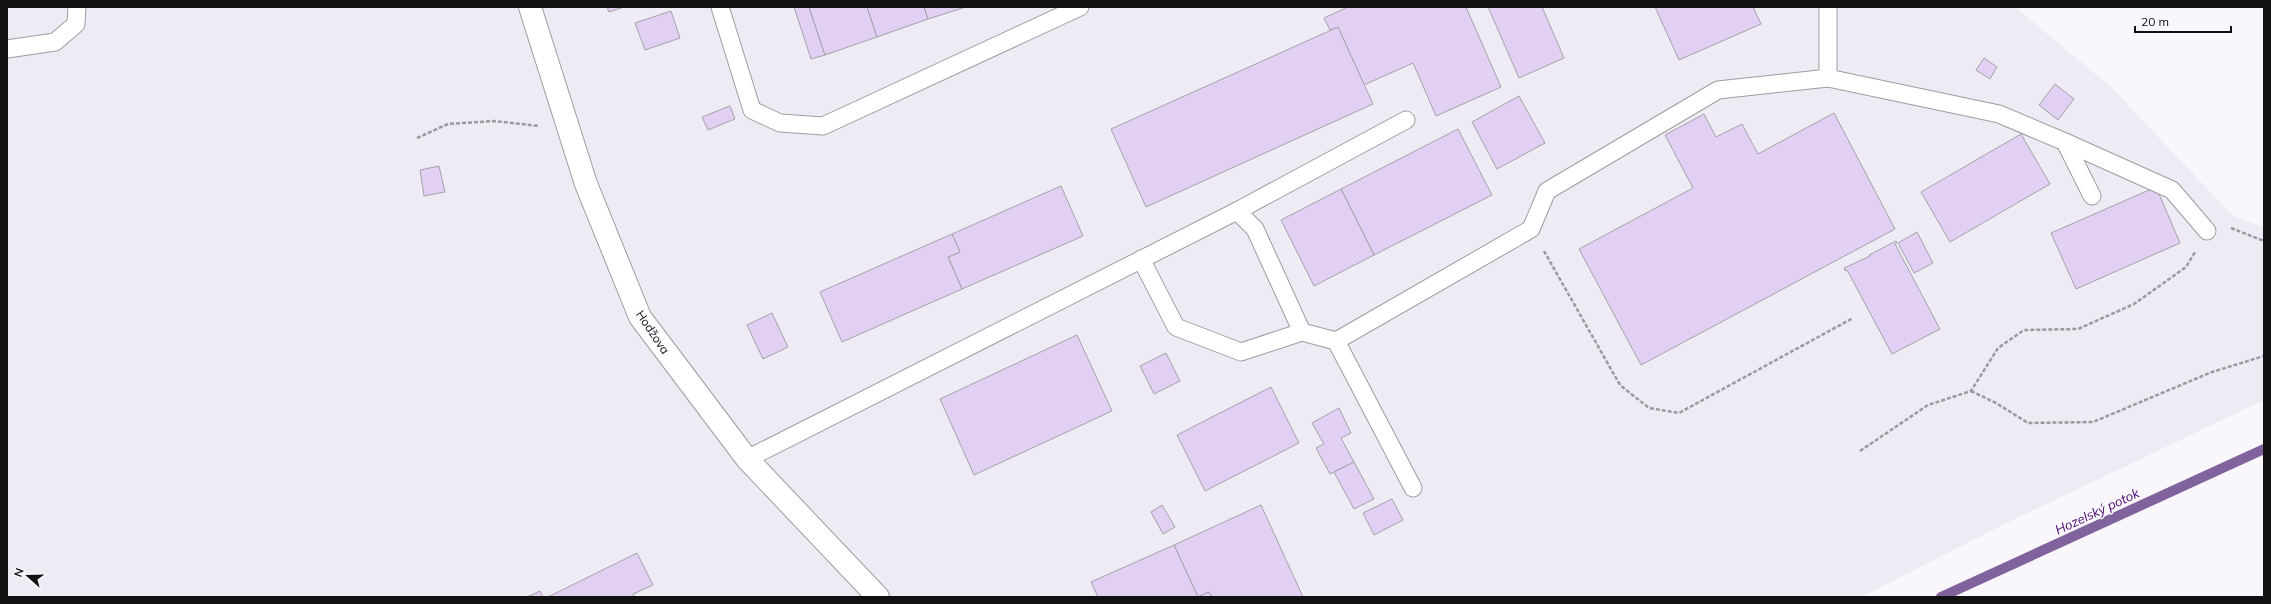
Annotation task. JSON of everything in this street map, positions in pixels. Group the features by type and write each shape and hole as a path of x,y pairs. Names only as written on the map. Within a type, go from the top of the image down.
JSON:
{"street":[{"name":"Hodžova","path":"530,7 586,184 640,317 747,459 878,597"}],"lane":[{"path":"7,49 55,42 76,24 77,7"},
{"path":"720,7 752,110 780,123 823,126 1080,7"},
{"path":"1828,7 1828,78"},
{"path":"1141,259 1176,327 1241,352 1302,332 1336,341 1531,229 1547,191 1718,90 1828,78 1999,114 2172,190 2207,231"},
{"path":"747,459 1237,211 1406,120"},
{"path":"2065,142 2092,196"},
{"path":"1237,211 1255,229 1302,332"},
{"path":"1336,341 1413,488"}],"path":[{"path":"417,138 448,124 494,121 569,129"},
{"path":"1860,451 1928,405 1971,391 1998,348 2024,330 2078,329 2134,304 2186,267 2207,231 2221,224 2264,241"},
{"path":"1531,229 1620,385 1649,408 1679,413 1853,318"},
{"path":"1971,391 1996,403 2028,423 2093,422 2212,372 2264,356"}],"shaded area":[{"path":"7,7 2015,7 2111,87 2233,216 2264,227 2264,400 2011,521 1861,597 7,597"}],"building":[{"path":"607,7 624,7 609,12"},
{"path":"794,7 809,7 825,55 811,59"},
{"path":"809,7 867,7 877,37 825,55"},
{"path":"867,7 924,7 928,19 877,37"},
{"path":"924,7 966,7 928,19"},
{"path":"1348,7 1466,7 1501,87 1436,116 1413,63 1364,85 1338,27 1330,30 1324,18"},
{"path":"1488,7 1542,7 1564,58 1519,78"},
{"path":"1655,7 1753,7 1761,24 1679,60"},
{"path":"671,11 680,38 645,50 635,23"},
{"path":"1338,27 1373,104 1146,207 1111,129"},
{"path":"1984,58 1997,67 1990,79 1976,70"},
{"path":"2055,84 2074,99 2058,120 2039,105"},
{"path":"1519,96 1545,143 1497,169 1472,122"},
{"path":"730,106 735,119 708,130 702,117"},
{"path":"1834,113 1895,229 1641,365 1579,249 1693,188 1665,135 1704,114 1716,137 1742,124 1758,154"},
{"path":"1458,129 1492,195 1374,255 1341,189"},
{"path":"2021,134 2050,184 1950,242 1921,192"},
{"path":"439,166 445,192 424,196 420,170"},
{"path":"1061,186 1083,236 962,289 948,257 960,252 952,234"},
{"path":"2156,187 2180,243 2076,289 2051,233"},
{"path":"1341,189 1374,255 1314,286 1281,220"},
{"path":"1917,232 1933,263 1914,273 1898,243"},
{"path":"952,234 960,252 948,257 962,289 842,342 820,292"},
{"path":"1896,241 1897,243 1895,244 1940,329 1892,354 1847,270 1845,271 1844,268 1870,256 1869,255"},
{"path":"772,313 788,347 763,359 747,325"},
{"path":"1077,335 1112,411 974,475 940,399"},
{"path":"1166,353 1180,381 1154,394 1140,366"},
{"path":"1271,387 1299,443 1205,491 1177,435"},
{"path":"1339,408 1351,433 1341,438 1354,462 1330,474 1316,448 1324,444 1312,423"},
{"path":"1354,462 1374,499 1354,509 1334,472"},
{"path":"1392,499 1403,520 1374,535 1363,513"},
{"path":"1162,505 1175,527 1163,534 1151,512"},
{"path":"1261,505 1303,597 1212,597 1209,592 1198,597 1174,545"},
{"path":"1174,545 1198,597 1098,597 1091,582"},
{"path":"637,553 653,585 633,594 635,597 548,597"},
{"path":"540,591 543,597 527,597"},
{"path":"1209,592 1212,597 1198,597"}],"waterway":[{"name":"Hozelský potok","path":"1941,597 2264,449"}]}
